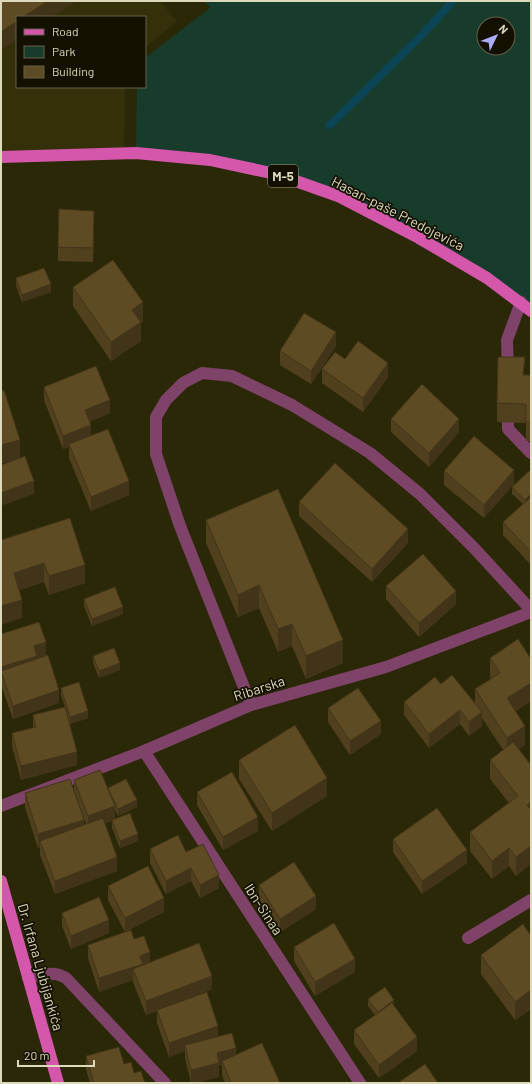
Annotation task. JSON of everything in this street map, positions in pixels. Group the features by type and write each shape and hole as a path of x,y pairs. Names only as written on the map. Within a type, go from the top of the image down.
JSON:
{"main road":[{"name":"Hasan-paše Predojevića","path":"1,157 136,153 210,160 276,174 344,199 419,238 487,278 531,310"},
{"name":"Dr. Irfana Ljubijankića","path":"1,881 58,1083"}],"street":[{"path":"508,376 507,340 521,302"},
{"path":"251,705 180,526 156,454 156,417 166,400 183,383 202,373 232,376 292,405 370,453 420,494 475,549 531,611"},
{"path":"508,422 508,429 531,453"},
{"name":"Ribarska","path":"1,806 144,751 251,705 386,667 531,611"},
{"name":"Ibn-Sinaa","path":"144,751 360,1083"},
{"path":"468,938 531,900"},
{"path":"28,978 50,973 58,973 66,978 165,1083"}],"shaded area":[{"path":"1,1 160,1 177,21 146,47 146,16 16,16 16,88 125,88 124,153 1,162"}],"green space":[{"path":"204,1 531,1 531,314 419,238 276,174 136,153 137,88 146,88 146,57 210,8"}],"building":[{"path":"1,1 48,1 25,16 16,16 16,22 1,32"},
{"path":"59,209 94,211 93,248 58,247"},
{"path":"113,260 143,302 132,310 141,322 111,342 73,287"},
{"path":"44,268 51,284 22,295 16,278"},
{"path":"304,313 336,332 311,371 280,351"},
{"path":"358,341 388,363 363,398 322,369 335,352 345,359"},
{"path":"498,357 525,357 523,375 531,375 531,422 526,422 526,404 497,403"},
{"path":"96,366 110,400 85,410 91,425 63,436 44,387"},
{"path":"422,384 459,419 429,453 391,419"},
{"path":"4,390 20,440 1,445 1,392"},
{"path":"108,429 129,481 91,497 69,444"},
{"path":"474,436 514,470 484,505 444,471"},
{"path":"25,456 34,481 1,493 1,465"},
{"path":"335,463 408,529 372,569 299,502"},
{"path":"529,471 531,473 531,494 525,500 512,487"},
{"path":"278,489 343,640 306,656 292,624 278,629 259,585 238,595 206,520"},
{"path":"531,497 531,552 503,522"},
{"path":"70,518 85,565 49,576 44,563 14,573 22,600 1,606 1,540"},
{"path":"423,554 456,591 419,623 386,586"},
{"path":"115,587 123,607 92,619 84,599"},
{"path":"39,622 46,642 34,646 37,656 1,667 1,634"},
{"path":"518,639 531,659 531,683 507,698 525,726 507,738 475,689 500,673 490,658"},
{"path":"114,648 120,663 99,671 93,656"},
{"path":"48,655 59,690 13,706 1,671"},
{"path":"452,675 482,712 469,722 460,710 429,734 404,702 435,677 441,684"},
{"path":"79,682 88,711 70,717 61,688"},
{"path":"358,688 381,721 350,741 328,708"},
{"path":"65,707 77,752 21,766 12,733 36,727 33,715"},
{"path":"295,725 327,778 272,813 239,760"},
{"path":"513,742 531,765 531,802 527,805 531,810 531,846 516,857 509,848 492,861 470,832 518,796 490,760"},
{"path":"100,770 115,806 88,816 74,780"},
{"path":"232,772 258,817 223,837 197,792"},
{"path":"70,779 84,820 38,834 25,793"},
{"path":"126,779 137,800 118,809 108,788"},
{"path":"437,808 467,850 422,881 393,839"},
{"path":"130,813 138,834 120,841 112,820"},
{"path":"103,818 117,857 55,881 40,841"},
{"path":"178,835 186,852 203,844 219,875 200,885 191,868 166,881 150,849"},
{"path":"294,862 316,896 280,919 259,885"},
{"path":"148,866 164,898 125,918 108,886"},
{"path":"99,897 109,920 71,936 62,913"},
{"path":"334,923 355,959 315,982 294,947"},
{"path":"523,924 531,936 531,990 515,1002 481,955"},
{"path":"131,930 134,939 144,936 150,952 140,956 143,964 99,978 88,945"},
{"path":"199,943 212,976 146,1001 133,969"},
{"path":"385,987 394,1000 378,1012 368,999"},
{"path":"207,992 218,1026 169,1043 157,1010"},
{"path":"392,1003 417,1037 379,1065 354,1030"},
{"path":"232,1033 236,1048 217,1053 219,1063 191,1070 185,1045"},
{"path":"262,1043 280,1083 231,1083 222,1061"},
{"path":"119,1047 124,1064 131,1062 134,1073 141,1071 145,1083 94,1083 86,1056"},
{"path":"425,1064 438,1083 398,1083"}],"waterway":[{"path":"330,125 422,35 453,1"}]}
